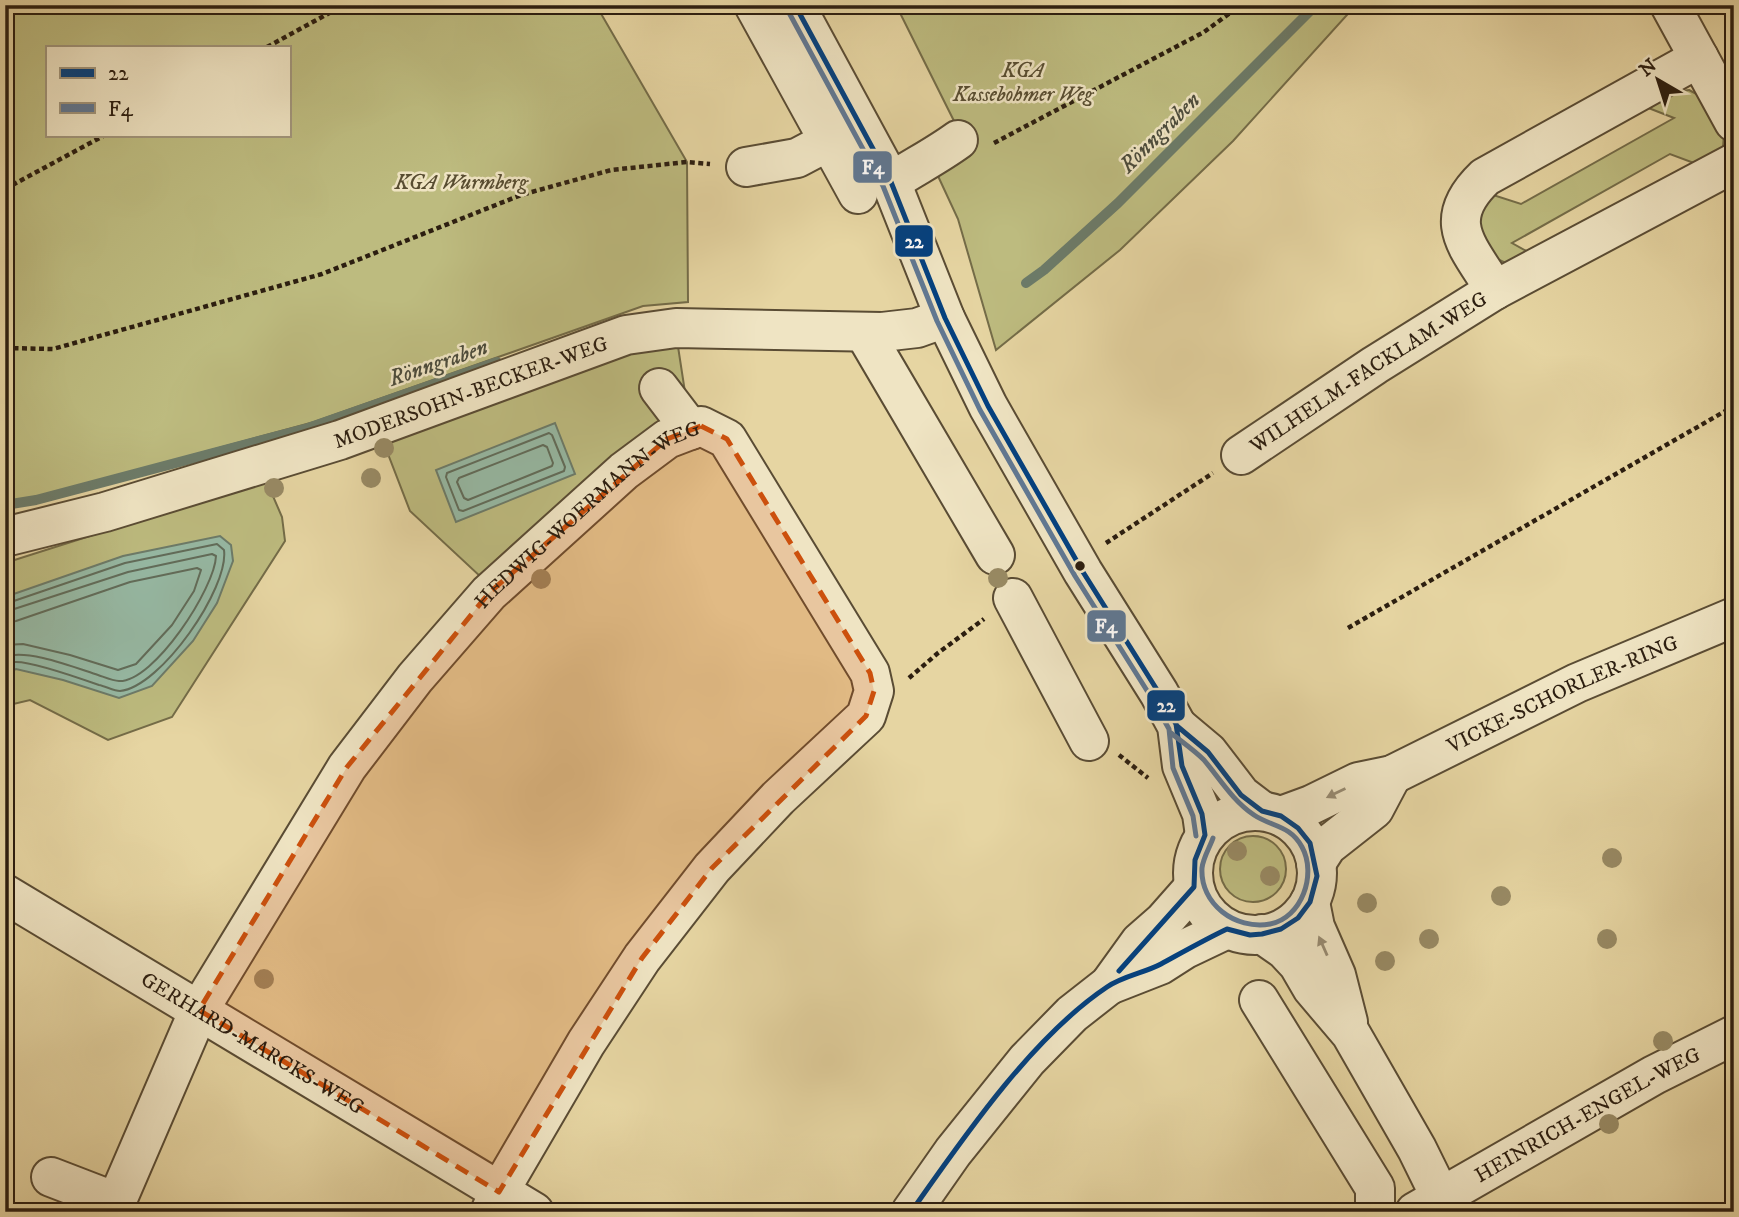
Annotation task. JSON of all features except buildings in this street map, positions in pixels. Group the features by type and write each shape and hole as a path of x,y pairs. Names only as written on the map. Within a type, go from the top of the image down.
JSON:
{"street":[{"path":"754,5 844,133 945,318 988,406 1083,572 1177,726 1208,752 1241,795 1298,828 1310,843 1316,863 1315,889 1310,902 1298,918 1282,929 1245,932 1185,949 1160,965 1109,985"},
{"path":"795,5 844,133"},
{"path":"1670,5 1734,122"},
{"name":"WILHELM-FACKLAM-WEG","path":"1495,290 1460,231 1460,211 1470,192 1485,177 1699,58"},
{"path":"746,167 797,158 844,133"},
{"path":"875,188 929,161 958,140"},
{"name":"WILHELM-FACKLAM-WEG","path":"1241,455 1375,365 1495,290 1734,163"},
{"name":"MODERSOHN-BECKER-WEG","path":"5,537 105,512 340,440 625,335 676,328 864,332 917,328 945,318"},
{"path":"864,332 995,555"},
{"path":"660,388 691,430"},
{"name":"HEDWIG-WOERMANN-WEG","path":"114,1207 199,1010 347,767 415,678 489,593 624,471 667,439 701,426 727,439 870,673 874,691 866,716 778,798 712,868 642,958 586,1043 494,1202"},
{"path":"1013,598 1088,741"},
{"name":"VICKE-SCHORLER-RING","path":"1205,835 1230,816 1246,811 1271,814 1311,805 1358,782 1392,775 1577,683 1734,617"},
{"path":"1177,726 1182,766 1202,814 1205,835 1199,844 1193,865 1194,887 1201,904 1212,918 1292,957 1312,988 1351,1034 1417,1149 1434,1207"},
{"path":"1316,863 1327,846 1374,809 1392,775"},
{"path":"911,1212 953,1152 1027,1060 1072,1014 1109,985 1140,942 1164,921 1194,887"},
{"name":"GERHARD-MARCKS-WEG","path":"5,894 199,1010 494,1202 534,1212"},
{"path":"1310,902 1315,927 1336,975 1351,1034"},
{"path":"1259,1000 1374,1188 1375,1212"},
{"name":"HEINRICH-ENGEL-WEG","path":"1434,1207 1654,1075 1734,1035"},
{"path":"51,1177 114,1207"}],"path":[{"path":"269,46 344,5"},
{"path":"958,140 971,155 1204,32 1241,5"},
{"path":"5,189 103,136"},
{"path":"5,348 53,349 322,274 521,195 611,170 687,162 746,167"},
{"path":"1348,628 1734,406"},
{"path":"1096,549 1241,455"},
{"path":"907,680 938,653 1013,598"}],"highlighted area":[{"path":"701,426 727,439 870,673 874,691 866,716 712,868 642,958 499,1192 199,1010 347,767 489,593 667,439"}],"green space":[{"name":"KGA Wurmberg","path":"5,5 596,5 687,162 688,302 643,306 314,422 36,498 5,502"},
{"name":"KGA Kassebohmer Weg","path":"896,5 1356,5 1233,141 1120,250 996,350 958,219 938,176 971,155"},
{"path":"1689,90 1704,98 1724,134 1723,148 1702,166 1670,154 1512,243 1537,257 1512,266 1489,255 1471,228 1487,193 1521,204 1674,118 1646,107 1673,92"},
{"path":"677,340 687,405 483,579 410,511 383,441 643,345"},
{"path":"266,480 282,517 285,541 172,717 108,740 30,700 5,706 5,563"},
{"path":"1253,836 1266,838 1281,851 1286,869 1284,882 1271,897 1253,902 1240,900 1225,887 1220,869 1222,856 1235,841"}],"water":[{"path":"555,423 575,474 456,522 436,470"},
{"path":"220,536 231,545 233,561 217,603 193,641 152,686 119,698 63,680 16,669 5,674 5,597 123,556"}],"waterway":[{"name":"Rönngraben","path":"1026,283 1118,203 1316,5"},
{"name":"Rönngraben","path":"5,505 36,500 308,428 497,362"}],"transit line":[{"name":"22","path":"795,5 891,182 945,318 988,406 1083,572 1177,726 1208,752 1241,795 1262,811 1281,816 1298,828 1310,843 1317,876 1310,902 1298,918 1281,929 1250,935 1227,929 1154,967 1113,983 1079,1008 1052,1033 1000,1091 911,1212"},
{"name":"F4","path":"787,9 883,186 937,321 980,410 1075,576 1169,729 1173,768 1193,816 1196,836"},
{"name":"22","path":"1119,971 1194,887 1195,860 1205,835 1202,814 1182,766 1176,724"},
{"name":"F4","path":"1171,733 1204,760 1246,809 1292,834 1302,847 1308,870 1307,882 1304,893 1291,913 1270,924 1257,925 1244,923 1222,912 1213,903 1203,881 1202,868 1213,838"}]}
